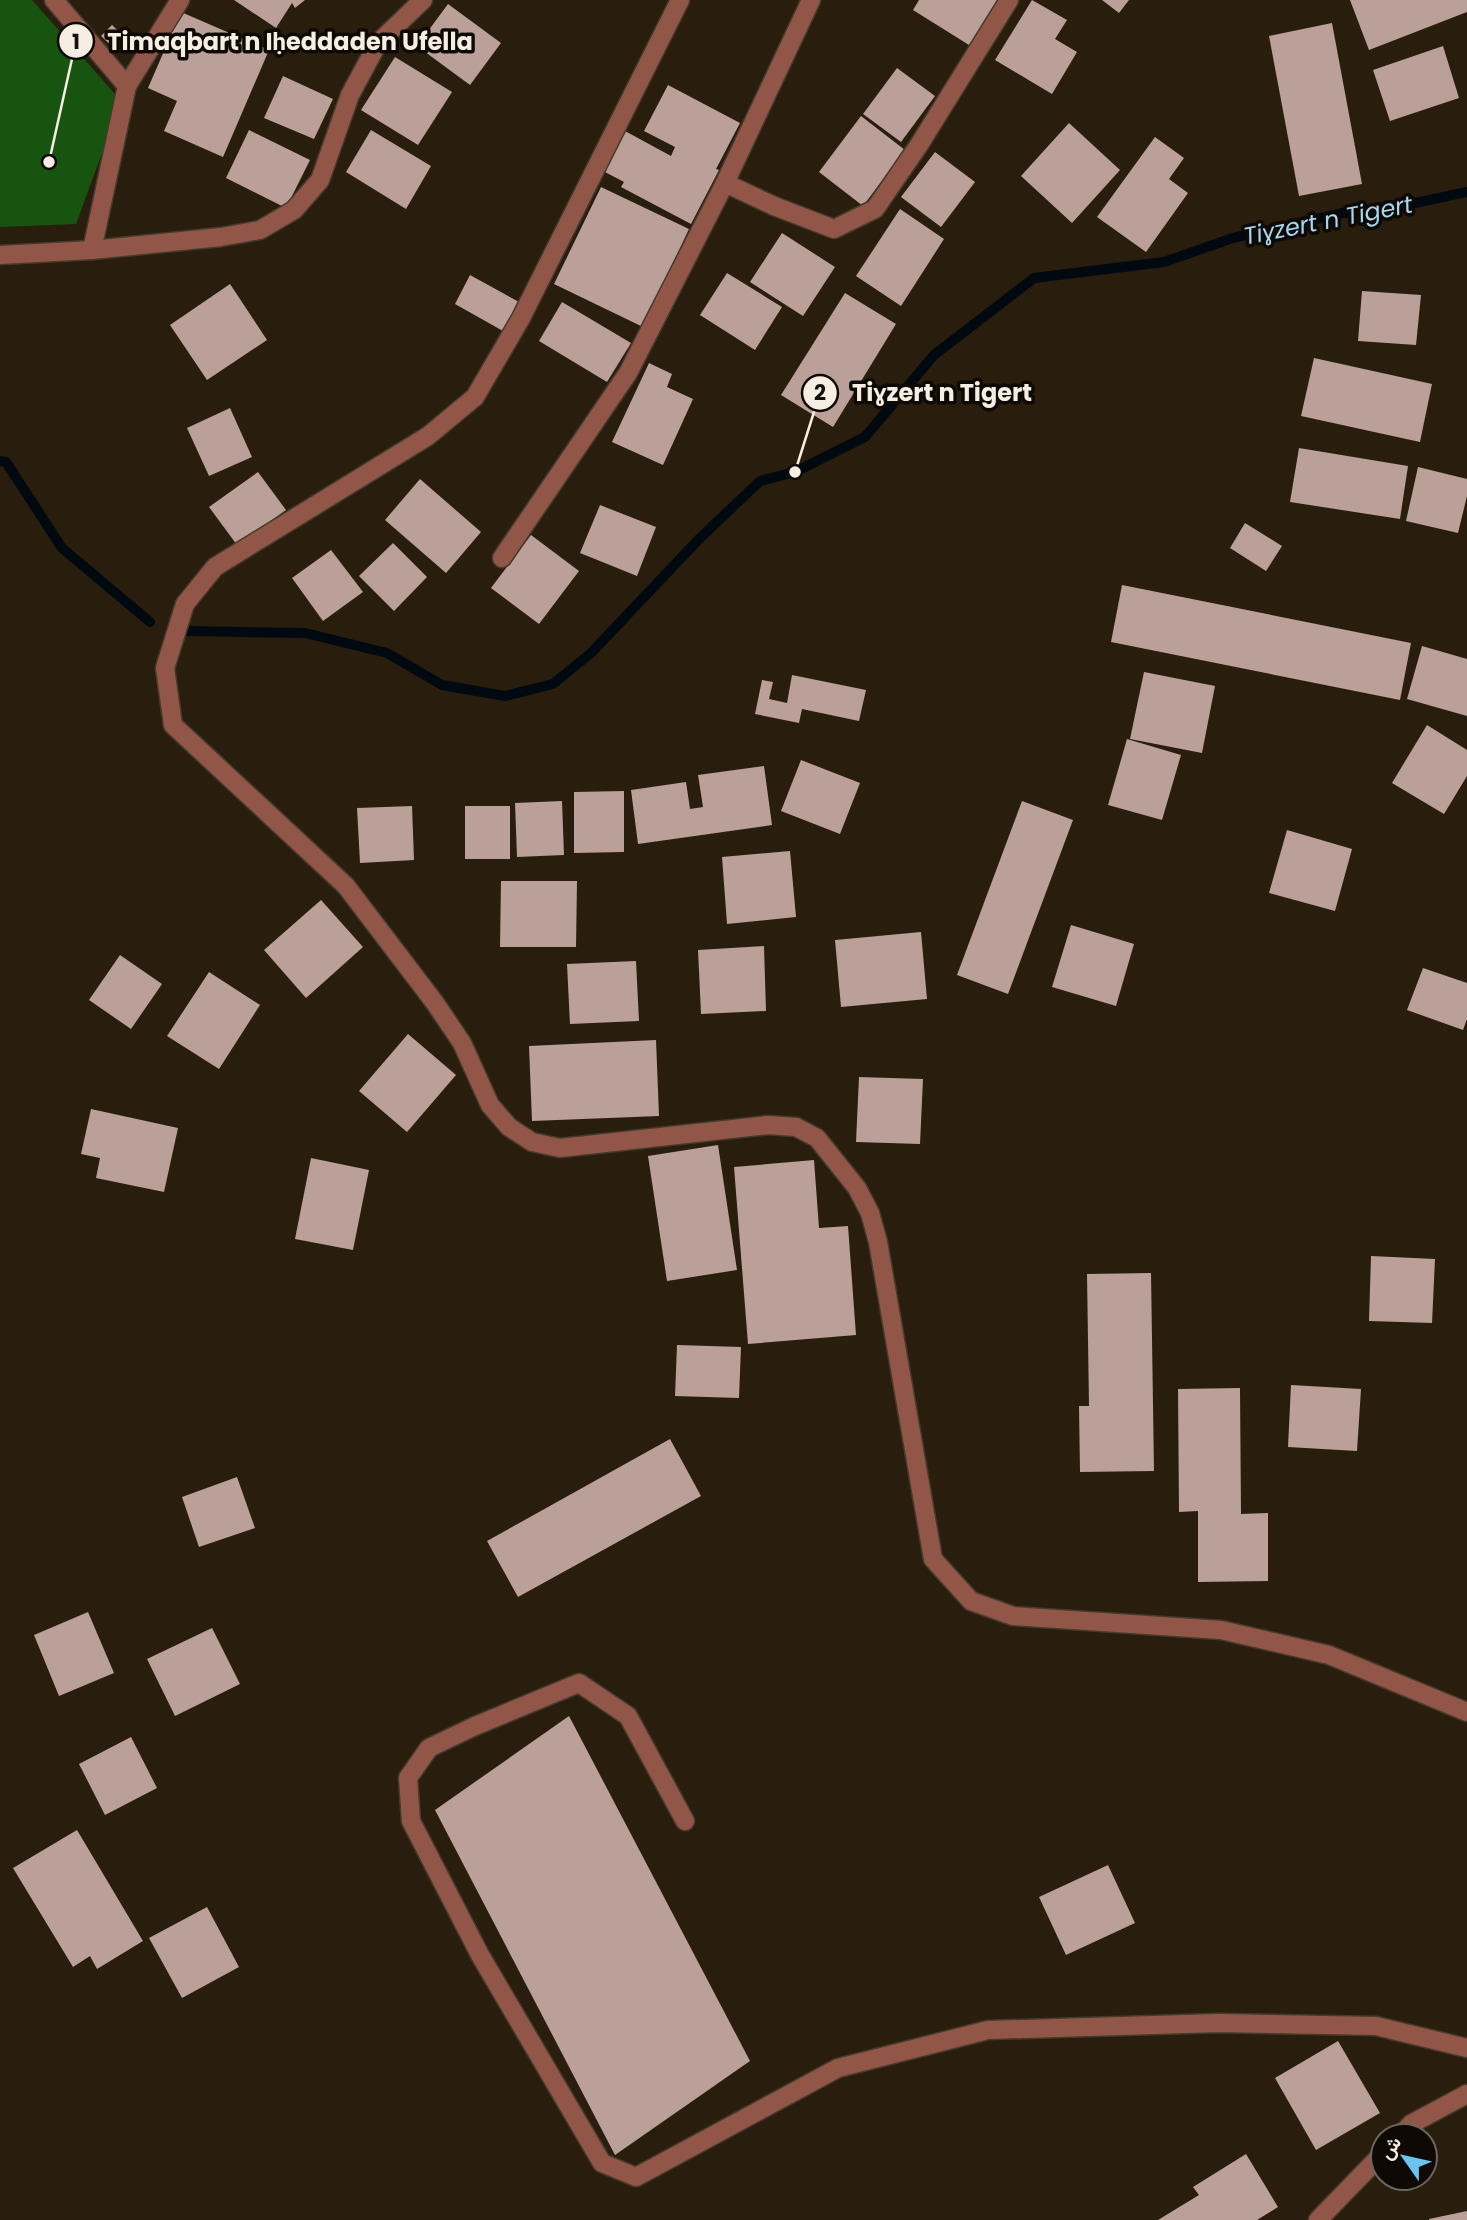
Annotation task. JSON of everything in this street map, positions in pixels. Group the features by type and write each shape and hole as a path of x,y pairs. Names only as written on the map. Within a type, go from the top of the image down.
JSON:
{"street":[{"path":"54,0 127,86"},
{"path":"92,250 127,86 180,0"},
{"path":"0,255 92,250 221,237 260,230 294,210 320,180 350,95 378,43 423,0"},
{"path":"681,0 521,318 475,397 428,436 215,567 185,604 165,668 173,725 346,886 407,963 462,1043 490,1105 509,1127 532,1142 560,1148 768,1125 796,1127 817,1138 858,1188 870,1213 878,1242 933,1559 971,1601 1013,1616 1222,1630 1329,1655 1467,1712"},
{"path":"502,558 628,373 725,183 811,0"},
{"path":"725,183 774,206 834,229 875,209 919,145 1009,0"},
{"path":"685,1821 628,1716 579,1683 429,1748 408,1778 411,1821 480,1955 601,2163 636,2177 838,2068 988,2030 1218,2023 1376,2026 1467,2048"},
{"path":"1415,2122 1467,2094"},
{"path":"1318,2220 1369,2167"}],"green space":[{"path":"0,0 32,0 121,101 76,224 0,227"}],"building":[{"path":"234,0 305,0 295,8 292,3 276,28"},
{"path":"919,0 999,0 969,45 913,10"},
{"path":"1032,0 1067,20 1055,39 1077,52 1052,94 995,60"},
{"path":"1102,0 1129,0 1119,13"},
{"path":"1350,0 1467,0 1467,12 1369,50"},
{"path":"448,4 501,43 470,85 417,46"},
{"path":"181,12 269,50 223,157 164,131 177,101 148,88"},
{"path":"1332,23 1362,184 1299,196 1269,36"},
{"path":"112,25 129,41 118,52 101,36"},
{"path":"1443,46 1459,98 1390,121 1373,70"},
{"path":"395,57 452,92 418,145 361,110"},
{"path":"897,68 935,96 901,142 863,114"},
{"path":"283,76 333,99 314,139 264,118"},
{"path":"668,85 740,123 691,224 621,187 624,182 603,171 625,131 671,156 675,147 644,131"},
{"path":"861,116 905,150 863,206 819,172"},
{"path":"1069,123 1120,170 1072,223 1021,176"},
{"path":"249,130 310,160 286,208 226,178"},
{"path":"371,130 431,166 406,209 346,172"},
{"path":"1155,137 1184,158 1169,179 1188,193 1146,252 1097,217"},
{"path":"935,152 975,182 941,227 901,197"},
{"path":"601,187 689,229 643,327 554,284"},
{"path":"900,209 944,239 901,306 856,276"},
{"path":"782,233 835,267 803,316 750,282"},
{"path":"727,273 782,307 755,350 700,315"},
{"path":"470,275 519,302 503,331 455,304"},
{"path":"230,284 267,340 207,380 170,325"},
{"path":"1362,291 1421,295 1416,345 1358,341"},
{"path":"845,293 896,324 833,427 781,395"},
{"path":"562,302 631,343 607,382 539,341"},
{"path":"1314,358 1432,384 1420,442 1301,416"},
{"path":"649,363 672,374 667,387 693,399 663,465 612,442"},
{"path":"230,408 252,457 209,476 187,428"},
{"path":"1299,448 1408,466 1400,519 1290,502"},
{"path":"1418,467 1467,479 1467,496 1458,533 1406,521"},
{"path":"258,472 286,510 237,545 209,507"},
{"path":"420,479 481,532 446,573 385,520"},
{"path":"600,505 656,527 637,576 580,553"},
{"path":"1245,523 1282,546 1266,571 1230,548"},
{"path":"531,535 579,571 539,624 491,588"},
{"path":"393,543 427,577 394,611 359,576"},
{"path":"331,550 363,592 323,621 292,578"},
{"path":"1122,585 1411,643 1400,700 1111,642"},
{"path":"1422,646 1467,659 1467,716 1407,699"},
{"path":"1144,672 1215,686 1202,753 1130,739"},
{"path":"792,675 866,690 859,721 802,709 799,723 755,714 762,680 773,682 769,699 787,703"},
{"path":"1427,725 1467,750 1467,776 1444,814 1392,783"},
{"path":"1127,739 1181,755 1162,820 1108,805"},
{"path":"801,760 860,783 840,834 781,811"},
{"path":"764,766 772,825 638,844 631,790 686,782 690,809 703,807 698,775"},
{"path":"624,791 624,852 574,853 574,792"},
{"path":"562,801 564,855 517,857 515,803"},
{"path":"1022,801 1073,820 1008,994 957,975"},
{"path":"412,806 414,860 360,863 357,808"},
{"path":"465,806 510,806 510,859 465,859"},
{"path":"1287,830 1352,849 1335,911 1269,893"},
{"path":"790,851 796,917 727,924 722,857"},
{"path":"501,881 577,881 576,947 500,947"},
{"path":"321,900 363,947 306,998 264,950"},
{"path":"1071,925 1134,944 1116,1006 1052,987"},
{"path":"921,932 927,999 841,1007 835,940"},
{"path":"764,946 766,1011 701,1014 698,950"},
{"path":"120,955 162,984 131,1029 89,1000"},
{"path":"636,961 639,1021 570,1024 567,964"},
{"path":"1423,968 1467,983 1467,1019 1463,1030 1407,1010"},
{"path":"209,972 260,1005 219,1069 167,1036"},
{"path":"408,1034 456,1075 407,1132 359,1091"},
{"path":"656,1040 659,1116 532,1121 529,1046"},
{"path":"859,1077 923,1079 920,1144 856,1142"},
{"path":"91,1109 178,1128 164,1192 96,1178 100,1158 81,1154"},
{"path":"718,1145 737,1270 667,1281 648,1156"},
{"path":"311,1158 369,1170 353,1250 295,1239"},
{"path":"814,1160 819,1228 848,1226 856,1335 748,1344 734,1167"},
{"path":"1371,1256 1435,1259 1432,1323 1369,1321"},
{"path":"1151,1273 1154,1471 1080,1472 1079,1406 1089,1406 1087,1274"},
{"path":"677,1345 741,1347 739,1398 675,1396"},
{"path":"1291,1385 1361,1389 1357,1451 1288,1447"},
{"path":"1240,1388 1241,1514 1268,1513 1268,1581 1198,1582 1198,1511 1179,1512 1178,1389"},
{"path":"670,1439 701,1496 518,1597 487,1541"},
{"path":"237,1477 255,1528 199,1547 182,1497"},
{"path":"88,1612 114,1673 59,1696 34,1635"},
{"path":"212,1628 240,1684 175,1716 147,1659"},
{"path":"569,1716 750,2061 615,2155 435,1810"},
{"path":"131,1737 157,1788 105,1815 79,1764"},
{"path":"77,1830 143,1941 97,1969 90,1956 73,1967 13,1868"},
{"path":"1108,1865 1135,1923 1066,1955 1039,1897"},
{"path":"207,1907 239,1967 182,1998 149,1938"},
{"path":"1338,2041 1380,2113 1316,2150 1275,2078"},
{"path":"1246,2154 1278,2207 1257,2220 1158,2220 1199,2195 1193,2187"},
{"path":"1467,2211 1467,2220 1429,2220 1429,2219"}],"waterway":[{"name":"Tiɣzert n Tigert","path":"187,631 305,633 387,653 442,685 505,696 553,684 591,653 700,538 760,481 795,472 865,437 934,355 1034,278 1164,262 1233,238 1343,213 1373,212 1467,192"},
{"name":"Tiɣzert n Tigert","path":"0,461 6,462 62,548 150,622"}],"place":[{"name":"Timaqbart n Iḥeddaden Ufella","path":"49,162"},
{"name":"Tiɣzert n Tigert","path":"795,472"}]}
